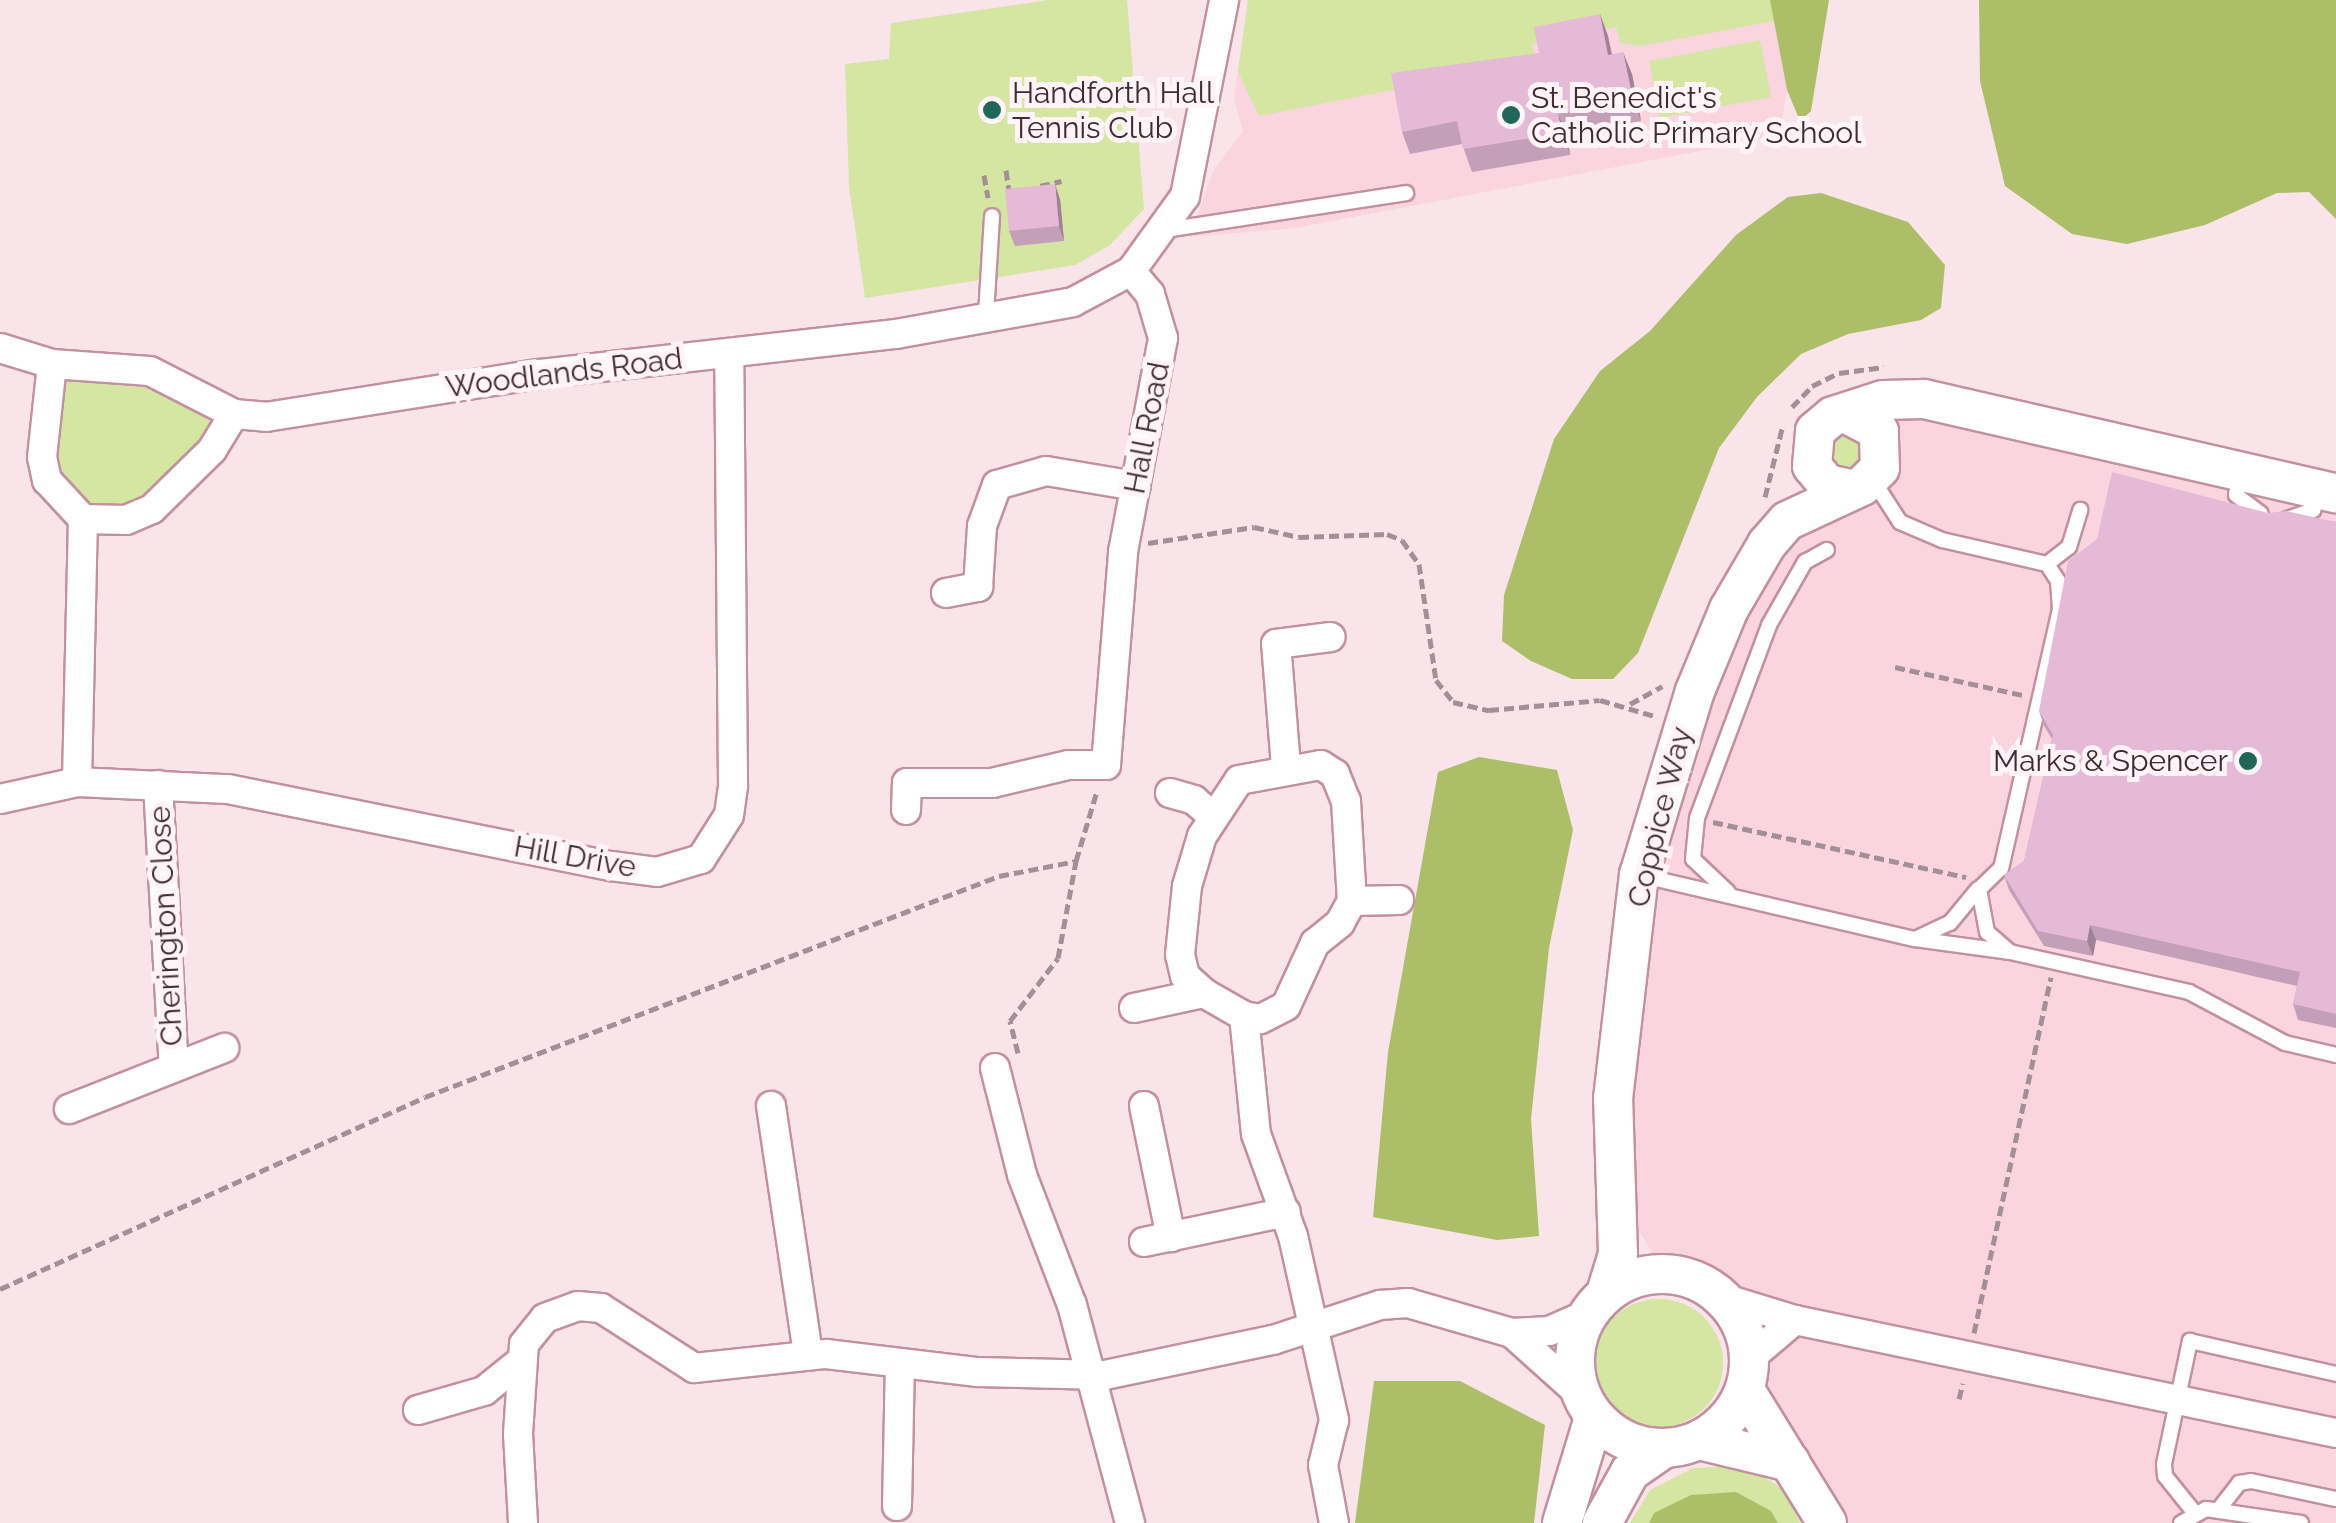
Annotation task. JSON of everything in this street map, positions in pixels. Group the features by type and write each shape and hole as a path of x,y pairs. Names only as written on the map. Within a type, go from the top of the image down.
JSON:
{"street":[{"path":"1131,271 1165,230 1185,196 1224,0"},
{"name":"Woodlands Road","path":"0,348 52,364 150,372 234,414 266,417 539,374 896,334 1073,302 1131,271"},
{"name":"Hall Road","path":"1106,765 1126,539 1163,338 1150,294 1131,271"},
{"name":"Hill Drive","path":"0,799 77,782 158,785 286,798 611,866 657,872 701,859 728,815 733,786 729,354"},
{"path":"52,364 42,457 46,480 83,518 126,520 152,509 212,450 234,414"},
{"path":"1845,413 1878,431 1869,474 1828,484 1809,454 1814,431 1845,413 1897,400 1924,399 1957,410 2327,491"},
{"name":"Coppice Way","path":"1775,511 1869,474 1925,422 1957,410"},
{"name":"Coppice Way","path":"1597,1304 1618,1254 1620,1198 1614,1099 1638,875 1682,728 1729,609 1775,511 1809,454"},
{"path":"946,593 978,587 982,526 996,485 1046,471 1136,486"},
{"path":"77,782 83,518"},
{"path":"1286,767 1276,644 1331,637"},
{"path":"906,810 907,783 992,783 1069,765 1106,765"},
{"path":"1321,765 1335,774 1346,802 1352,902 1340,923 1315,943 1286,1006 1272,1016 1244,1016 1204,994 1185,976 1180,926 1211,814 1239,780 1286,767 1321,765"},
{"name":"Cherington Close","path":"158,785 174,1067"},
{"path":"1170,793 1194,800 1211,814"},
{"path":"1352,902 1399,900"},
{"path":"1134,1008 1204,994"},
{"path":"1244,1016 1256,1134 1286,1212 1334,1420 1323,1465 1334,1523"},
{"name":"Cherington Close","path":"68,1109 224,1048"},
{"path":"1007,1063 1004,1118 1097,1375 1130,1523"},
{"path":"771,1106 808,1355"},
{"path":"1144,1106 1158,1240 1286,1212"},
{"name":"Coppice Way","path":"1620,1198 1646,1246 1672,1274"},
{"path":"522,1523 524,1344 545,1318 589,1304 694,1368 808,1355 900,1366 1097,1375 1257,1344 1312,1324 1408,1304 1512,1333 1548,1331 1642,1276 1672,1274 1724,1298 1795,1320 2336,1432"},
{"path":"1724,1298 1743,1330 1747,1374 1790,1462 1828,1523"},
{"path":"1562,1523 1587,1406 1574,1367 1597,1304"},
{"path":"1602,1523 1630,1472 1662,1450 1699,1440 1735,1411 1747,1374 1795,1320"},
{"path":"1512,1333 1613,1435 1662,1450"},
{"path":"418,1410 484,1390 521,1361"},
{"path":"898,1506 900,1366"},
{"path":"1699,1440 1790,1462"}],"lane":[{"path":"1165,230 1406,193"},
{"path":"986,315 992,216"},
{"path":"1869,474 1900,522 1942,540 2047,564 2058,581 2060,609 2001,868 1981,884 1950,923 1915,940"},
{"path":"2047,564 2068,547 2080,510"},
{"path":"1733,895 1694,859 1697,818 1714,764 1782,602 1806,562 1828,550"},
{"path":"1638,875 1915,940 2010,952 2188,992 2285,1042 2336,1055"},
{"path":"1981,884 1987,932 2010,952"},
{"path":"2194,1512 2165,1476 2190,1341 2336,1374"},
{"path":"2220,1509 2238,1483 2251,1480 2336,1499"},
{"path":"2181,1523 2194,1512 2220,1509 2239,1517 2301,1523"}],"path":[{"path":"984,174 992,216 1013,198 1006,170"},
{"path":"1028,190 1062,181"},
{"path":"1775,511 1781,429 1802,396 1839,374 1891,368"},
{"path":"1126,539 1177,542 1254,528 1298,537 1388,534 1402,540 1419,564 1436,680 1454,702 1489,710 1600,700 1630,704 1661,688 1669,672"},
{"path":"1895,667 2040,699"},
{"path":"1007,1063 1010,1021 1058,958 1076,862 1106,765"},
{"path":"1697,818 1981,884"},
{"path":"0,1288 425,1097 999,876 1076,862"},
{"path":"1959,1399 2055,962"}],"shaded area":[{"name":"St. Benedict's Catholic Primary School","path":"1248,0 1770,0 1787,90 1779,136 1296,228 1190,237 1213,171 1243,131 1234,99"},
{"path":"1905,409 2109,445 2224,488 2336,513 2336,1523 1827,1523 1745,1390 1749,1347 1735,1314 1708,1287 1673,1274 1656,1259 1620,1199 1639,875 1767,544 1855,487 1874,415"}],"green space":[{"name":"Handforth Hall Tennis Club","path":"1048,0 1127,0 1144,209 1110,245 1075,265 865,298 849,187 845,64 889,59 891,23"},
{"path":"1248,0 1770,0 1774,21 1641,46 1620,43 1616,27 1532,44 1536,62 1259,116 1238,72"},
{"path":"1770,0 1829,0 1811,111 1800,121 1787,90"},
{"path":"1979,0 2336,0 2336,219 2309,192 2277,193 2205,225 2127,244 2072,234 2005,186 1980,81"},
{"path":"1760,40 1771,97 1660,118 1649,61"},
{"path":"1821,193 1908,222 1945,265 1941,308 1921,320 1848,334 1801,354 1757,397 1719,448 1638,653 1613,679 1572,679 1531,661 1502,641 1504,595 1554,439 1600,371 1650,331 1736,235 1788,197"},
{"path":"52,364 116,364 234,414 126,520 61,501 48,408"},
{"path":"1848,435 1859,440 1864,451 1859,462 1848,467 1837,462 1832,451 1837,440"},
{"path":"1479,757 1557,770 1573,830 1549,948 1531,1119 1539,1236 1497,1240 1373,1217 1388,1052 1438,772"},
{"path":"1659,1299 1683,1304 1704,1318 1718,1339 1723,1363 1718,1387 1704,1408 1683,1422 1659,1427 1635,1422 1614,1408 1600,1387 1595,1363 1600,1339 1614,1318 1635,1304"},
{"path":"1374,1381 1460,1381 1545,1425 1534,1523 1355,1523"},
{"path":"1747,1466 1784,1490 1800,1523 1778,1523 1771,1511 1654,1513 1649,1523 1630,1523 1650,1490 1693,1468"},
{"path":"1736,1492 1771,1511 1778,1523 1649,1523 1654,1513 1691,1495"}],"building":[{"path":"1600,14 1608,55 1623,52 1633,99 1558,114 1562,133 1463,149 1457,121 1402,132 1391,73 1539,53 1534,27"},
{"path":"1055,184 1059,226 1009,231 1005,189"},
{"path":"2112,472 2268,513 2286,511 2336,522 2336,1014 2293,1004 2300,972 2090,925 2087,941 2038,931 2004,875 2024,861 2053,735 2039,711 2068,561 2097,539"}],"place":[{"name":"Handforth Hall Tennis Club","path":"992,110"},
{"name":"St. Benedict's Catholic Primary School","path":"1511,115"},
{"name":"Marks & Spencer","path":"2248,761"}]}
